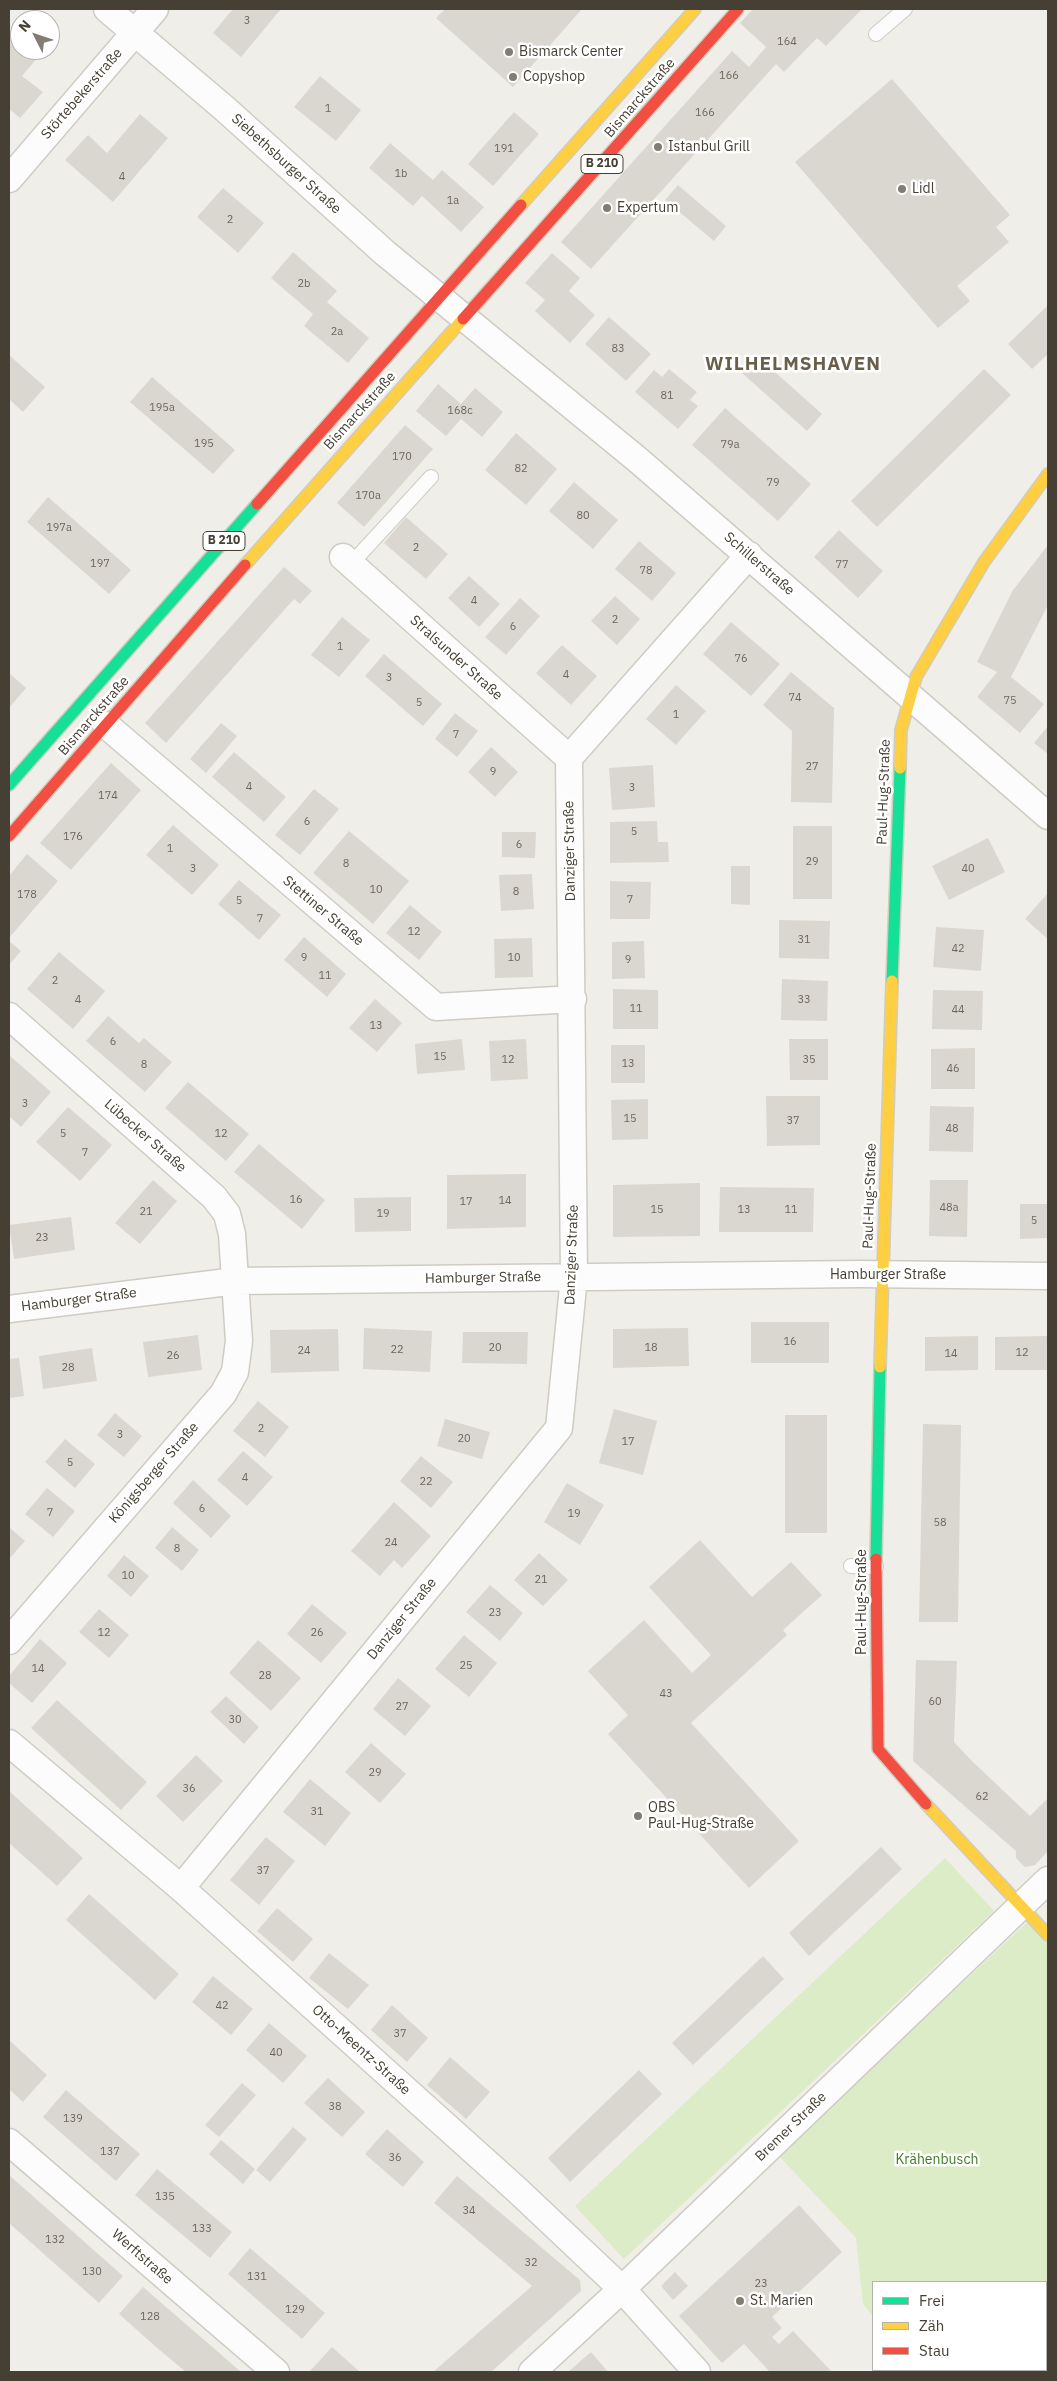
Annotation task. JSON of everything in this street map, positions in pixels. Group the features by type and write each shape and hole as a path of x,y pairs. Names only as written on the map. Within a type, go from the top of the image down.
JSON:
{"main road":[{"name":"Bismarckstraße","path":"9,786 439,296 695,9"},
{"name":"Bismarckstraße","path":"9,836 303,498 466,318 738,9"},
{"name":"Paul-Hug-Straße","path":"1048,474 984,562 916,678 901,730 882,1274 876,1567 878,1749 926,1805 1022,1905 1048,1935"}],"street":[{"name":"Siebethsburger Straße","path":"108,9 224,108 385,253 466,318"},
{"name":"Störtebekerstraße","path":"9,179 155,9"},
{"name":"Schillerstraße","path":"466,318 638,460 1048,816"},
{"path":"569,758 749,555"},
{"name":"Stralsunder Straße","path":"347,560 569,758"},
{"name":"Stettiner Straße","path":"106,725 436,1007 573,999"},
{"name":"Danziger Straße","path":"181,1888 559,1428 574,1277 573,999 569,758"},
{"name":"Lübecker Straße","path":"9,1016 214,1197 227,1214 232,1234 236,1281"},
{"name":"Hamburger Straße","path":"9,1309 236,1281 882,1274 1048,1276"},
{"name":"Königsberger Straße","path":"9,1641 223,1394 236,1372 239,1341 236,1281"},
{"name":"Otto-Meentz-Straße","path":"9,1743 181,1888 508,2182 622,2289 697,2372"},
{"name":"Bremer Straße","path":"532,2372 622,2289 1048,1880"},
{"name":"Werftstraße","path":"9,2142 276,2372"}],"lane":[{"path":"876,34 905,9"},
{"path":"347,560 431,477"},
{"path":"851,1566 876,1567"}],"green space":[{"path":"945,1858 994,1911 624,2259 575,2206"},
{"name":"Krähenbusch","path":"1034,1916 1048,1931 1048,2372 924,2372 1047,2371 1047,2281 872,2281 872,2315 863,2304 856,2238 778,2155"}],"building":[{"path":"233,9 281,9 241,57 213,33"},
{"name":"Bismarck Center","path":"445,9 582,9 513,87 436,18"},
{"path":"753,9 862,9 826,46 817,38 784,72 776,64 591,269 561,242 732,51 749,67 766,47 740,23"},
{"path":"10,33 10,60 36,60 22,76 43,92 20,118 9,109"},
{"path":"320,76 361,110 336,141 294,107"},
{"name":"Lidl","path":"892,79 1010,215 996,227 1009,242 957,286 970,301 938,328 795,162"},
{"path":"514,112 539,134 493,186 468,164"},
{"path":"140,114 168,138 113,202 65,160 88,135 107,153"},
{"path":"390,143 433,180 442,170 484,207 461,232 422,196 413,206 369,168"},
{"path":"678,185 726,226 714,241 665,200"},
{"path":"223,188 264,223 238,253 197,217"},
{"path":"293,252 337,291 327,302 369,338 348,363 304,326 313,314 271,278"},
{"path":"552,253 580,278 569,291 595,315 570,343 535,311 545,300 525,283"},
{"path":"1048,305 1048,354 1032,369 1008,344"},
{"path":"609,317 651,354 626,381 585,344"},
{"path":"9,355 45,387 23,412 9,399"},
{"path":"757,356 822,414 807,431 742,373"},
{"path":"669,369 697,392 690,400 698,406 678,429 635,392 654,370 662,377"},
{"path":"984,369 1011,395 877,527 851,501"},
{"path":"152,377 235,450 213,474 130,402"},
{"path":"438,384 461,404 475,388 503,412 482,437 461,419 446,436 416,411"},
{"path":"725,408 811,484 778,521 692,445"},
{"path":"405,425 433,449 364,527 337,503"},
{"path":"516,433 557,469 526,505 485,470"},
{"path":"574,482 618,520 593,549 549,511"},
{"path":"48,497 131,570 109,594 27,522"},
{"path":"406,517 448,554 426,579 384,543"},
{"path":"839,530 883,571 858,598 814,557"},
{"path":"639,541 676,573 652,601 615,569"},
{"path":"1048,545 1048,605 1011,677 1044,704 1020,733 977,697 997,672 977,662 1013,590"},
{"path":"284,567 312,591 300,604 294,599 166,743 145,723"},
{"path":"469,576 500,604 479,627 448,598"},
{"path":"615,596 640,619 617,645 591,621"},
{"path":"520,598 540,616 506,655 485,637"},
{"path":"342,617 370,640 339,677 311,655"},
{"path":"731,622 780,664 751,696 703,654"},
{"path":"562,645 597,676 571,705 536,673"},
{"path":"384,654 442,704 423,726 365,676"},
{"path":"791,672 834,708 832,803 791,802 792,731 763,705"},
{"path":"9,673 26,688 9,708"},
{"path":"676,685 706,711 676,745 646,719"},
{"path":"455,713 478,731 457,757 435,739"},
{"path":"221,723 237,736 206,773 190,759"},
{"path":"1048,726 1048,754 1034,743"},
{"path":"491,747 518,772 495,797 468,772"},
{"path":"234,752 286,797 264,822 212,777"},
{"path":"111,763 141,790 71,870 40,843"},
{"path":"653,765 655,807 612,810 609,768"},
{"path":"314,789 339,809 300,855 275,835"},
{"path":"657,821 658,842 668,842 669,862 610,863 610,822"},
{"path":"173,825 219,865 192,895 146,855"},
{"path":"793,826 832,826 832,899 793,899"},
{"path":"349,831 409,881 373,924 313,873"},
{"path":"502,832 536,832 535,858 502,857"},
{"path":"988,838 1005,872 949,900 932,866"},
{"path":"27,854 58,881 9,938 9,876"},
{"path":"731,866 750,866 750,905 731,904"},
{"path":"532,874 534,909 501,911 499,875"},
{"path":"239,880 281,915 259,940 218,904"},
{"path":"610,881 651,882 650,919 610,919"},
{"path":"1048,893 1048,939 1025,919"},
{"path":"410,905 442,932 419,960 386,933"},
{"path":"779,920 830,921 829,959 779,958"},
{"path":"936,927 984,930 981,971 933,967"},
{"path":"304,937 346,974 327,997 284,960"},
{"path":"532,938 533,977 495,978 494,939"},
{"path":"9,941 21,951 9,965"},
{"path":"644,941 645,978 612,979 612,942"},
{"path":"59,952 105,991 73,1029 27,989"},
{"path":"782,979 828,981 827,1021 781,1020"},
{"path":"613,989 658,990 658,1029 613,1029"},
{"path":"933,990 983,991 982,1030 932,1029"},
{"path":"375,999 402,1023 377,1052 349,1028"},
{"path":"108,1016 139,1043 144,1038 172,1062 145,1092 86,1041"},
{"path":"462,1039 465,1070 417,1074 415,1044"},
{"path":"526,1039 528,1079 491,1081 489,1041"},
{"path":"789,1039 828,1039 828,1080 790,1080"},
{"path":"611,1045 645,1045 645,1083 611,1083"},
{"path":"975,1048 975,1089 931,1089 931,1049"},
{"path":"9,1055 51,1092 21,1127 9,1116"},
{"path":"188,1082 249,1134 226,1161 165,1108"},
{"path":"766,1096 820,1096 820,1145 767,1146"},
{"path":"648,1099 648,1139 612,1140 611,1100"},
{"path":"930,1106 974,1107 973,1152 929,1151"},
{"path":"68,1107 112,1145 80,1181 36,1142"},
{"path":"259,1144 325,1200 302,1229 234,1172"},
{"path":"526,1174 526,1227 447,1229 447,1175"},
{"path":"153,1180 177,1201 140,1244 115,1223"},
{"path":"930,1180 968,1180 967,1237 929,1236"},
{"path":"700,1183 700,1236 613,1237 613,1185"},
{"path":"720,1187 814,1188 813,1232 719,1232"},
{"path":"411,1197 411,1231 355,1232 354,1198"},
{"path":"1020,1204 1048,1204 1048,1238 1020,1239"},
{"path":"71,1217 75,1250 14,1259 9,1225"},
{"path":"751,1322 829,1322 829,1363 751,1363"},
{"path":"364,1328 432,1331 430,1372 363,1369"},
{"path":"688,1328 689,1366 613,1368 613,1329"},
{"path":"338,1329 339,1371 271,1373 270,1330"},
{"path":"463,1332 528,1332 527,1364 462,1363"},
{"path":"198,1335 202,1370 148,1377 143,1342"},
{"path":"978,1336 978,1370 925,1371 925,1337"},
{"path":"1048,1336 1048,1370 995,1370 995,1337"},
{"path":"92,1348 97,1381 43,1389 39,1356"},
{"path":"19,1358 24,1396 9,1398 9,1359"},
{"path":"258,1401 289,1427 265,1457 233,1431"},
{"path":"614,1409 657,1421 643,1475 599,1463"},
{"path":"115,1413 142,1436 124,1457 97,1435"},
{"path":"785,1415 827,1415 827,1533 785,1533"},
{"path":"445,1419 490,1432 482,1459 437,1446"},
{"path":"923,1424 961,1425 958,1622 919,1622"},
{"path":"65,1439 95,1464 75,1488 45,1462"},
{"path":"243,1451 273,1477 247,1506 217,1480"},
{"path":"421,1456 453,1482 431,1508 400,1481"},
{"path":"193,1480 231,1516 211,1538 173,1503"},
{"path":"567,1483 604,1505 580,1545 544,1522"},
{"path":"47,1488 75,1511 53,1537 25,1514"},
{"path":"394,1502 431,1536 402,1568 394,1560 380,1576 351,1551"},
{"path":"9,1527 25,1541 9,1559"},
{"path":"172,1527 199,1550 182,1571 155,1548"},
{"path":"700,1540 752,1597 791,1562 822,1595 783,1630 787,1635 691,1723 799,1841 749,1888 608,1734 628,1715 588,1671 644,1620 692,1673 711,1655 649,1587"},
{"path":"539,1553 568,1580 543,1606 514,1580"},
{"path":"124,1555 149,1576 131,1597 107,1576"},
{"path":"490,1585 523,1613 500,1641 466,1612"},
{"path":"312,1604 347,1633 321,1663 287,1634"},
{"path":"99,1609 129,1635 109,1658 79,1632"},
{"path":"464,1635 497,1663 469,1697 435,1669"},
{"path":"40,1639 67,1663 32,1703 9,1683 9,1676"},
{"path":"258,1640 301,1678 271,1711 229,1673"},
{"path":"916,1660 957,1661 954,1742 972,1761 1030,1816 1048,1798 1048,1851 1035,1865 1025,1867 1016,1858 1016,1851 913,1761"},
{"path":"398,1678 431,1706 405,1736 373,1709"},
{"path":"226,1696 259,1727 244,1744 210,1712"},
{"path":"57,1700 147,1782 121,1810 31,1728"},
{"path":"371,1743 406,1774 380,1803 345,1772"},
{"path":"196,1755 223,1781 183,1822 156,1796"},
{"path":"310,1779 351,1813 325,1846 283,1812"},
{"path":"9,1791 83,1858 57,1886 9,1843"},
{"path":"266,1837 295,1861 259,1905 230,1880"},
{"path":"881,1847 902,1869 809,1956 789,1933"},
{"path":"89,1894 179,1974 155,2000 66,1920"},
{"path":"277,1908 313,1939 293,1962 257,1931"},
{"path":"329,1953 369,1985 348,2009 309,1978"},
{"path":"763,1956 784,1979 693,2065 672,2043"},
{"path":"213,1976 253,2009 231,2035 192,2002"},
{"path":"392,2005 428,2038 407,2062 371,2030"},
{"path":"269,2023 307,2056 283,2083 246,2050"},
{"path":"9,2040 47,2075 23,2102 9,2089"},
{"path":"450,2057 490,2092 466,2119 427,2085"},
{"path":"639,2070 662,2094 570,2182 548,2158"},
{"path":"328,2078 365,2112 342,2137 304,2103"},
{"path":"242,2083 256,2095 219,2137 205,2125"},
{"path":"66,2090 140,2154 116,2181 43,2117"},
{"path":"293,2127 307,2139 270,2182 256,2170"},
{"path":"387,2129 424,2162 403,2187 365,2154"},
{"path":"221,2140 255,2169 243,2184 209,2154"},
{"path":"157,2169 232,2232 210,2258 135,2195"},
{"path":"9,2175 123,2276 99,2303 9,2223"},
{"path":"457,2176 580,2280 581,2291 491,2372 433,2372 532,2286 434,2203"},
{"path":"799,2205 842,2252 772,2317 782,2328 772,2337 779,2344 793,2331 832,2372 770,2372 744,2344 722,2363 679,2316"},
{"path":"250,2248 325,2313 302,2339 228,2274"},
{"path":"675,2272 688,2286 673,2300 661,2286"},
{"path":"143,2287 241,2372 186,2372 156,2347 119,2314"},
{"path":"332,2347 360,2372 309,2372"},
{"path":"591,2352 608,2372 568,2372"}],"traffic: fast":[{"path":"9,785 257,504"},
{"path":"892,981 900,768"},
{"path":"876,1559 880,1367"}],"traffic: slow":[{"path":"521,205 695,9"},
{"path":"245,565 463,319"},
{"path":"900,768 901,730 916,677 984,562 1048,474"},
{"path":"880,1367 892,981"},
{"path":"926,1804 1048,1935"}],"traffic: jam":[{"path":"463,319 738,9"},
{"path":"257,504 521,205"},
{"path":"9,836 245,565"},
{"path":"876,1559 878,1749 926,1804"}],"place":[{"name":"Bismarck Center","path":"509,52"},
{"name":"Copyshop","path":"513,77"},
{"name":"Istanbul Grill","path":"658,147"},
{"name":"Lidl","path":"902,189"},
{"name":"Expertum","path":"607,208"},
{"name":"OBS Paul-Hug-Straße","path":"638,1816"},
{"name":"St. Marien","path":"740,2301"}],"district":[{"name":"WILHELMSHAVEN","path":"793,365"}]}
